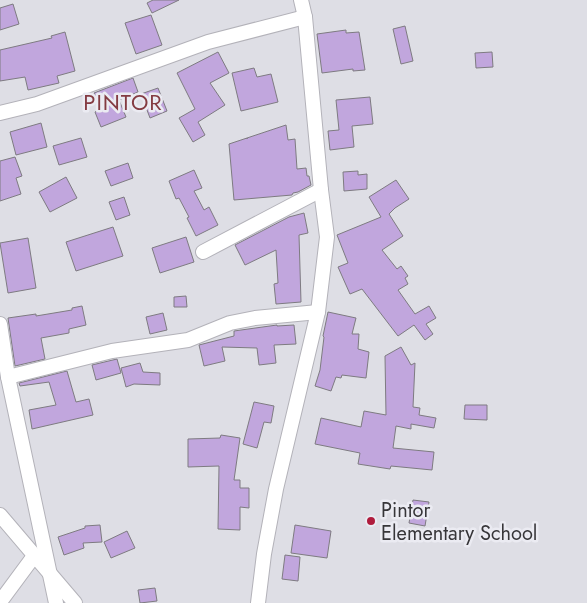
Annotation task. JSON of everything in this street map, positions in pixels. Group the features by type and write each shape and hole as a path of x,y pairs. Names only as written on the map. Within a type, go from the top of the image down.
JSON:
{"street":[{"path":"258,603 276,489 318,312 327,237 305,17 301,0"},
{"path":"0,113 36,104 208,42 305,17"},
{"path":"203,252 321,190"},
{"path":"8,377 112,351 188,340 230,323 255,318 318,312"},
{"path":"0,324 8,377 56,603"},
{"path":"0,515 75,603"},
{"path":"0,602 34,556"}],"building":[{"path":"153,0 179,0 152,13 147,3"},
{"path":"13,4 19,24 0,30 0,8"},
{"path":"151,15 162,45 136,54 125,23"},
{"path":"405,26 413,61 401,64 393,29"},
{"path":"346,30 346,33 359,32 365,70 353,71 353,69 322,73 317,34"},
{"path":"65,32 75,71 57,76 59,83 28,90 25,77 0,81 0,50 52,38 51,36"},
{"path":"218,52 229,73 210,83 225,105 198,122 205,135 193,142 179,118 195,109 177,73"},
{"path":"492,52 493,67 476,68 475,53"},
{"path":"254,68 257,77 271,74 278,102 241,111 232,73"},
{"path":"133,78 138,92 119,100 126,117 101,127 95,112 101,109 94,93"},
{"path":"158,88 167,111 150,118 141,94"},
{"path":"370,97 373,124 352,126 354,147 330,150 328,131 339,130 336,100"},
{"path":"41,123 47,147 16,155 10,132"},
{"path":"286,125 288,140 295,139 297,169 306,168 311,185 292,195 234,200 229,144"},
{"path":"81,138 87,157 59,165 53,146"},
{"path":"15,157 22,176 16,178 21,194 0,201 0,161"},
{"path":"128,163 133,178 111,186 105,171"},
{"path":"194,170 202,188 194,191 204,210 209,207 218,225 196,236 187,218 189,217 179,198 176,199 169,181"},
{"path":"358,171 358,175 367,174 367,189 344,191 343,172"},
{"path":"66,177 77,198 50,212 39,192"},
{"path":"396,180 409,199 389,214 403,236 382,250 397,269 401,266 408,276 405,278 408,284 398,290 415,314 429,306 436,318 426,324 433,334 425,340 414,325 398,336 362,289 350,294 338,267 348,263 337,235 381,217 369,197"},
{"path":"124,197 130,215 116,220 109,202"},
{"path":"304,213 308,233 299,235 301,302 276,304 274,284 278,283 276,250 245,265 235,245 289,217"},
{"path":"113,227 123,256 76,271 66,242"},
{"path":"186,237 194,262 160,273 152,248"},
{"path":"28,238 36,288 8,293 0,243"},
{"path":"186,296 187,307 174,307 174,297"},
{"path":"82,306 86,325 69,329 69,333 41,338 45,359 15,366 8,318 36,314 36,316 72,310 72,308"},
{"path":"328,312 356,318 352,334 359,334 358,349 369,352 366,378 342,375 341,378 336,377 331,391 315,386 320,370 323,336"},
{"path":"163,313 167,330 150,334 146,317"},
{"path":"277,325 294,325 296,344 274,345 276,363 259,365 257,348 222,347 225,361 204,366 199,345 234,336 234,331"},
{"path":"401,347 411,365 415,363 413,407 420,408 419,415 436,418 434,428 411,424 411,429 396,426 393,448 434,452 432,470 391,466 390,469 358,464 360,453 315,444 321,418 361,427 364,411 386,415 385,356"},
{"path":"117,359 121,373 96,380 92,365"},
{"path":"140,363 143,372 160,373 160,385 134,384 126,387 121,368"},
{"path":"67,371 76,402 89,399 93,415 32,429 29,410 56,405 49,382 20,386 19,383"},
{"path":"254,402 274,406 271,423 264,422 257,448 243,444"},
{"path":"465,405 487,405 487,420 464,419"},
{"path":"221,435 240,438 234,480 240,480 240,488 249,488 249,508 240,507 240,530 218,529 219,466 188,467 188,439 220,438"},
{"path":"413,500 429,502 425,526 409,523"},
{"path":"100,525 102,542 83,543 84,548 64,555 58,537 85,528 85,526"},
{"path":"295,525 331,531 327,558 291,553"},
{"path":"127,531 135,548 111,558 104,542"},
{"path":"285,555 300,557 298,581 282,579"},
{"path":"155,588 157,601 140,603 138,590"}],"place":[{"name":"Pintor Elementary School","path":"371,521"}],"district":[{"name":"PINTOR","path":"123,102"}]}
